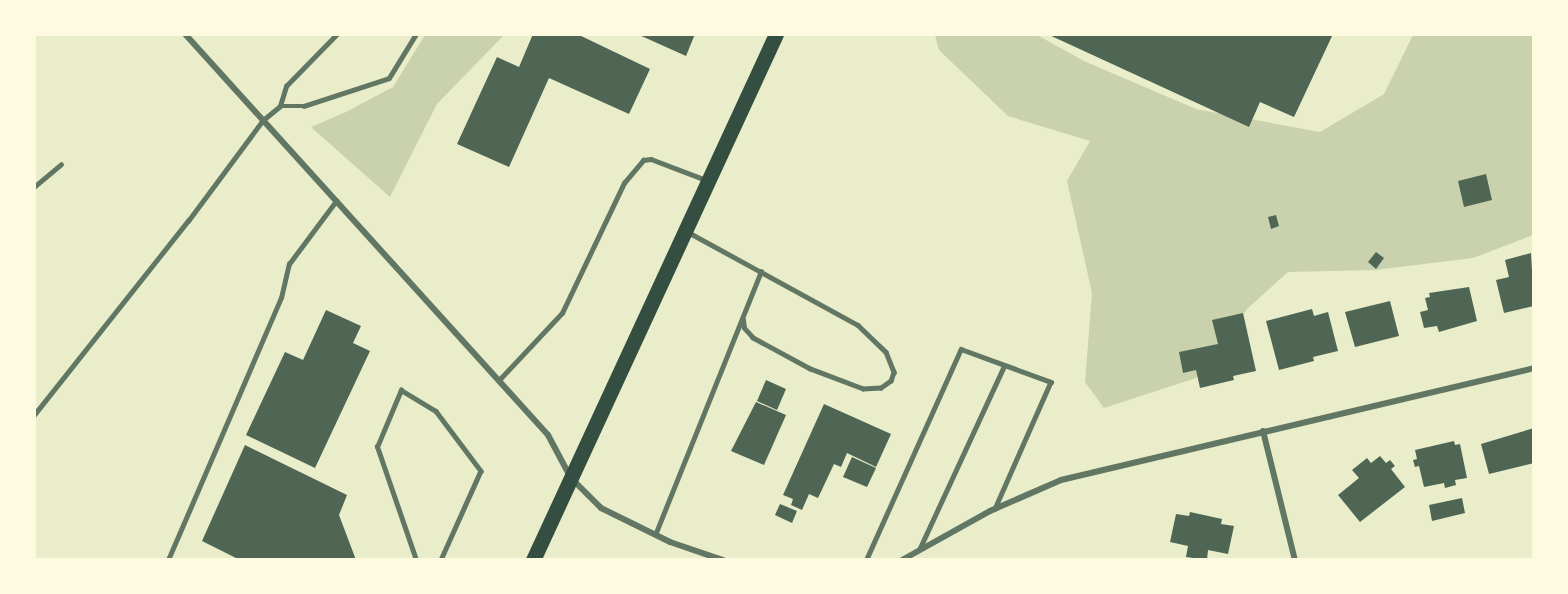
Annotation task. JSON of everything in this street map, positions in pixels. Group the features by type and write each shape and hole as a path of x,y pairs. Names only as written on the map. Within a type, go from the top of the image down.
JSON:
{"main road":[{"path":"533,560 776,34"}],"street":[{"path":"185,34 548,435 571,478 601,508 655,535 723,560"},
{"path":"902,560 995,509 1061,480 1533,368"},
{"path":"1263,431 1295,560"}],"lane":[{"path":"34,415 188,221 263,120 280,106 286,86 337,34"},
{"path":"280,106 304,106 389,78 416,34"},
{"path":"499,380 562,314 624,183 643,160 651,159 708,181"},
{"path":"34,187 61,164"},
{"path":"168,560 281,298 289,264 336,201"},
{"path":"685,230 858,325 886,352 894,372 891,381 881,387 863,388 810,369 753,338 744,328 743,320"},
{"path":"655,535 761,271"},
{"path":"866,560 961,349 1051,382 995,509"},
{"path":"919,550 1004,366"},
{"path":"416,560 377,447 401,390 436,411 482,471 441,560"}],"green space":[{"path":"425,35 504,35 437,104 390,197 311,127 346,112 393,87"},
{"path":"935,35 1037,35 1084,61 1196,109 1320,132 1384,94 1413,35 1533,35 1533,235 1473,258 1375,270 1288,272 1248,308 1196,378 1104,408 1085,382 1092,293 1067,181 1090,141 1008,116 939,50"}],"building":[{"path":"533,34 577,34 650,69 629,114 549,78 509,167 457,144 497,57 519,67"},
{"path":"637,34 695,34 686,56"},
{"path":"1047,34 1333,34 1294,117 1260,102 1249,127"},
{"path":"1486,174 1492,200 1464,207 1458,181"},
{"path":"1276,215 1279,226 1271,229 1268,217"},
{"path":"1376,252 1384,258 1376,269 1368,262"},
{"path":"1531,253 1534,306 1504,313 1496,280 1509,277 1505,260"},
{"path":"1469,287 1477,321 1439,332 1437,326 1424,328 1420,312 1428,310 1425,298 1430,297 1429,293"},
{"path":"1390,301 1399,336 1355,347 1345,312"},
{"path":"1312,309 1314,316 1328,312 1338,351 1313,357 1314,361 1279,370 1266,321"},
{"path":"326,310 361,326 353,343 370,351 315,468 246,435 285,352 303,360"},
{"path":"1243,313 1256,371 1233,376 1234,380 1200,388 1196,370 1183,373 1179,352 1218,344 1212,320"},
{"path":"766,380 786,389 777,410 757,401"},
{"path":"756,402 786,415 764,465 731,451"},
{"path":"824,404 891,434 876,467 847,453 841,467 834,464 818,498 809,494 802,510 791,505 793,499 783,495"},
{"path":"1534,428 1534,463 1489,474 1481,444"},
{"path":"1454,441 1455,445 1460,444 1467,478 1455,480 1456,485 1445,488 1444,483 1424,487 1419,466 1415,467 1413,460 1417,459 1415,450"},
{"path":"245,445 347,495 339,515 356,560 240,560 202,541"},
{"path":"1380,456 1386,463 1390,460 1395,466 1391,469 1405,487 1360,522 1338,495 1359,478 1352,470 1367,458 1371,463"},
{"path":"852,457 876,468 867,487 843,477"},
{"path":"1462,498 1465,513 1432,521 1429,505"},
{"path":"780,504 797,511 792,523 775,515"},
{"path":"1190,512 1222,519 1221,524 1234,526 1228,554 1208,550 1207,560 1186,557 1188,546 1170,542 1176,514 1189,516"}]}
